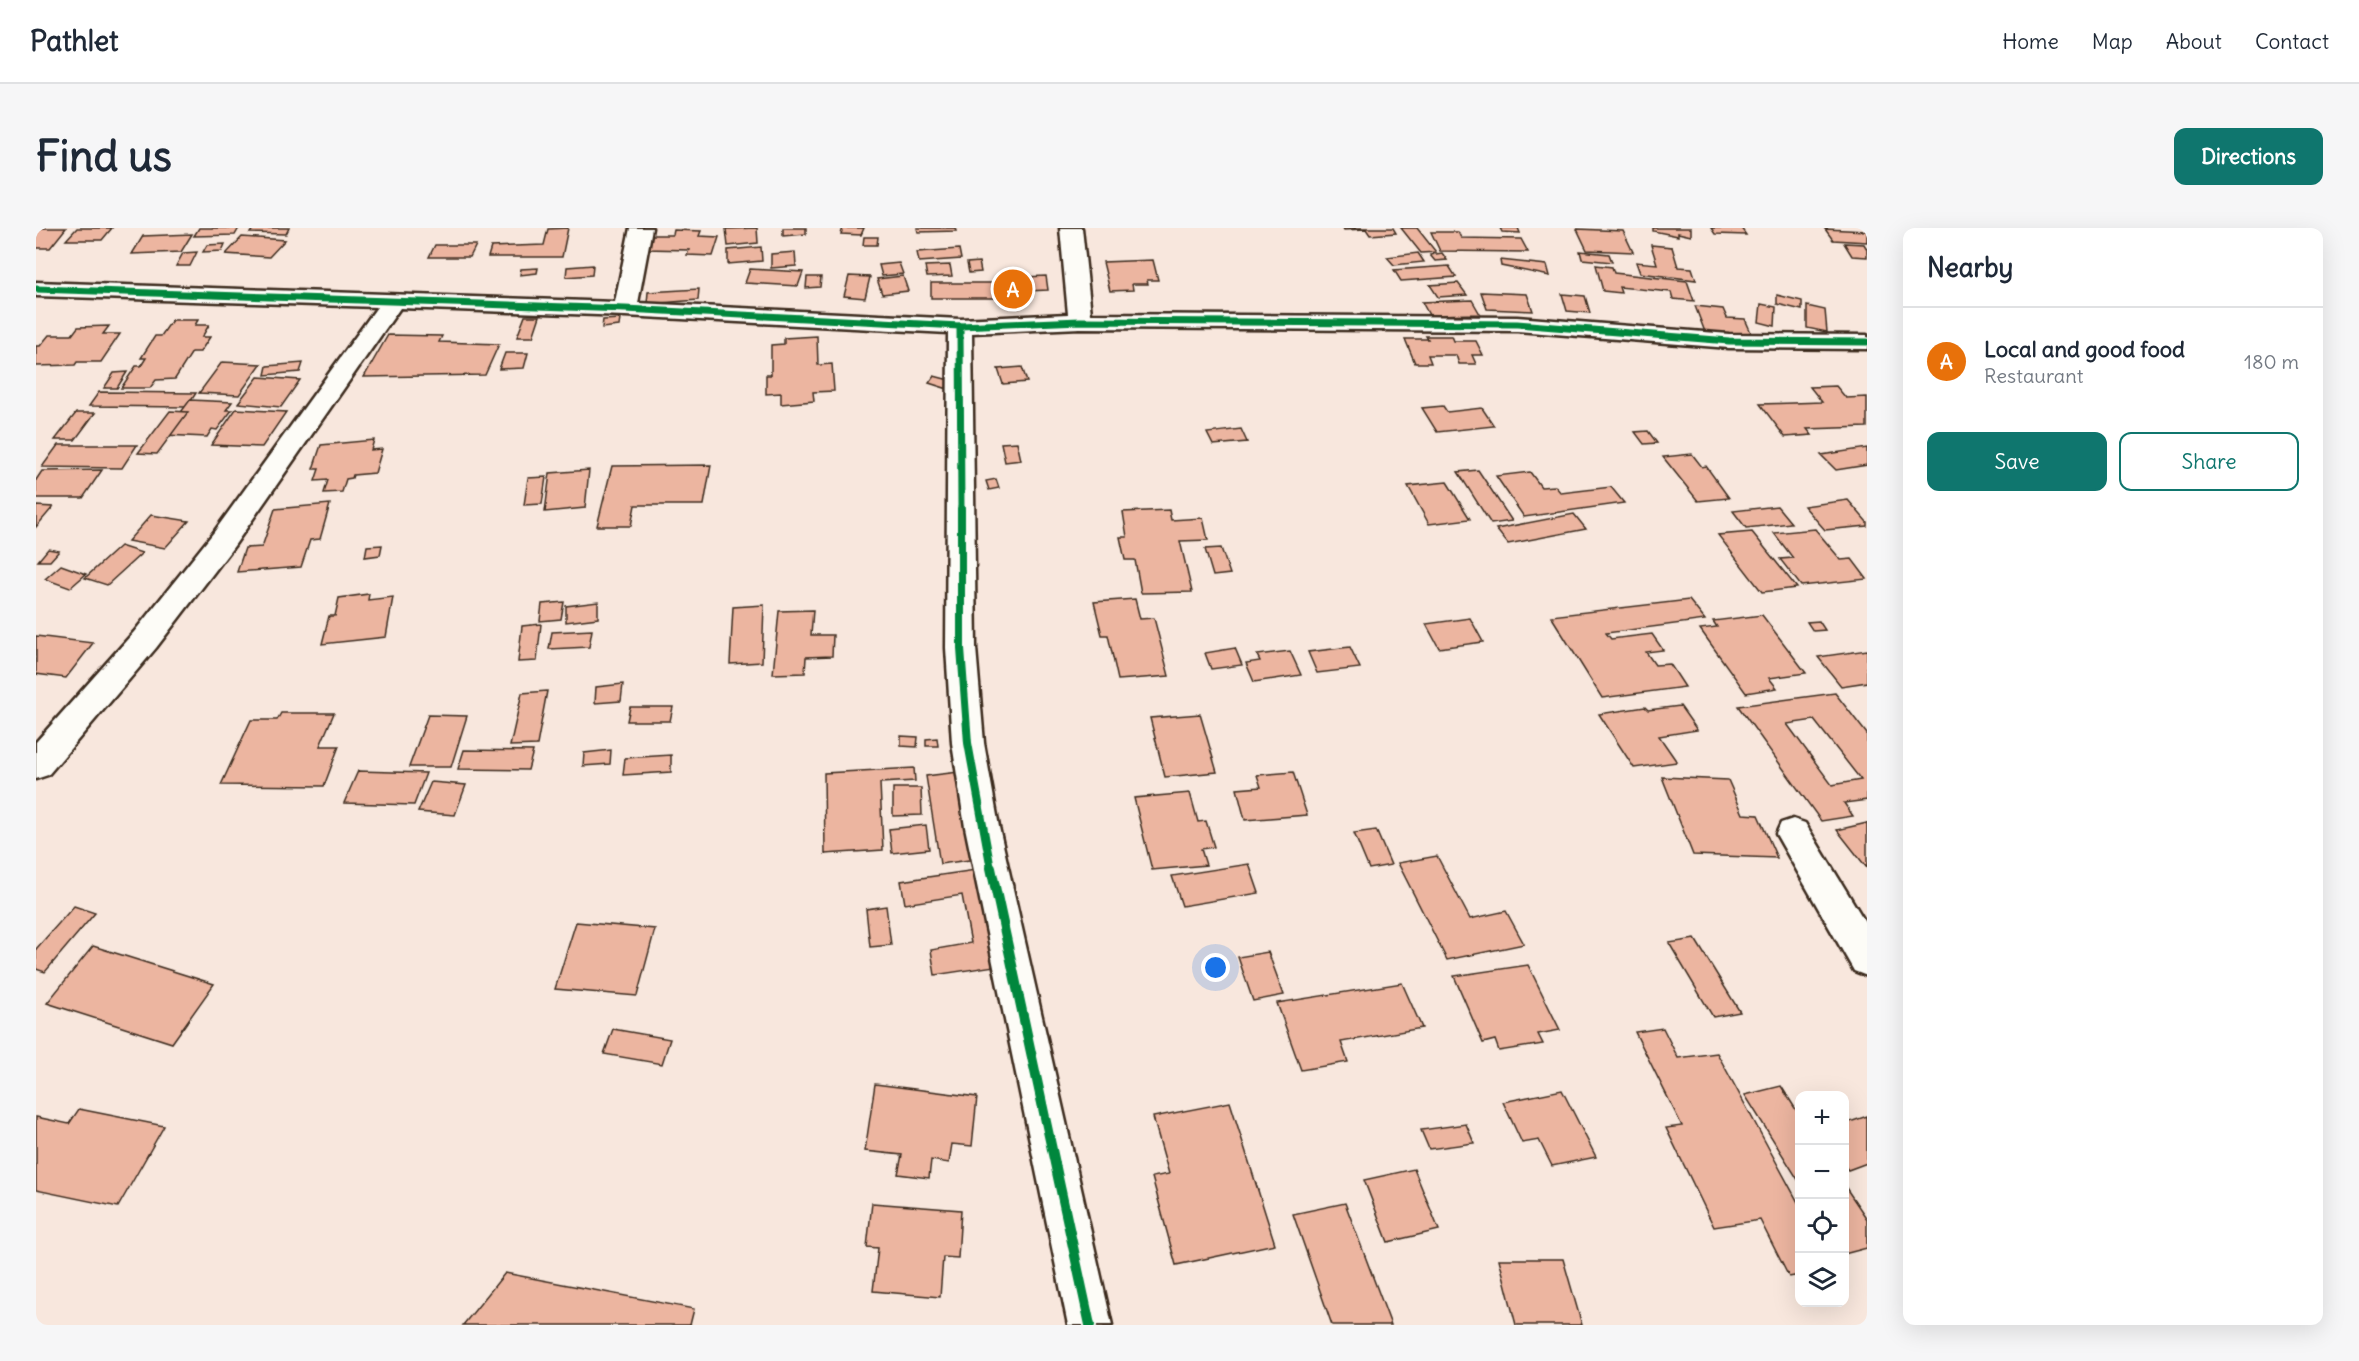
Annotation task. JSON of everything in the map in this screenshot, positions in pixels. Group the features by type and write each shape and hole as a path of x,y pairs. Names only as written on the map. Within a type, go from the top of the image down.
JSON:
{"street":[{"path":"625,309 641,228"},
{"path":"1071,228 1080,321"},
{"path":"36,289 625,309 960,327 1080,321 1517,324 1729,341 1867,342"},
{"path":"36,765 145,640 225,539 394,300"},
{"path":"960,327 961,648 968,743 982,827 1089,1325"},
{"path":"1794,834 1867,959"}],"building":[{"path":"36,228 66,228 50,248 36,248"},
{"path":"77,228 112,228 102,240 66,240"},
{"path":"199,228 239,228 235,235 194,236"},
{"path":"254,228 289,228 286,234 250,233"},
{"path":"568,228 562,257 488,257 491,247 544,245 548,229"},
{"path":"757,228 758,243 728,246 726,229"},
{"path":"783,228 806,228 806,234 783,236"},
{"path":"843,228 864,228 861,235 841,234"},
{"path":"917,228 955,228 956,231 918,232"},
{"path":"1343,228 1393,228 1396,233 1370,235 1366,229 1344,230"},
{"path":"1401,228 1417,228 1436,252 1421,253"},
{"path":"1500,228 1518,228 1520,233 1502,232"},
{"path":"1653,228 1691,228 1691,236 1653,231"},
{"path":"1711,228 1741,228 1746,235 1715,234"},
{"path":"1577,229 1623,231 1633,252 1587,250"},
{"path":"1825,229 1867,231 1867,242 1833,240"},
{"path":"674,230 701,231 699,236 719,237 713,256 687,255 689,250 646,249 652,235 673,235"},
{"path":"1431,232 1458,232 1461,238 1521,239 1528,252 1440,251"},
{"path":"192,234 181,252 132,254 143,236"},
{"path":"242,237 285,240 269,257 226,254"},
{"path":"864,237 878,237 877,245 863,245"},
{"path":"1844,243 1864,244 1867,257 1852,256"},
{"path":"225,244 222,251 203,252 207,245"},
{"path":"435,245 476,245 470,257 429,257"},
{"path":"1651,245 1672,247 1678,267 1692,268 1696,280 1640,273 1636,262 1657,264"},
{"path":"761,247 762,261 728,264 728,250"},
{"path":"959,249 961,259 919,262 917,252"},
{"path":"1580,251 1609,254 1612,262 1582,259"},
{"path":"197,252 190,266 176,266 183,253"},
{"path":"795,252 796,266 771,268 771,254"},
{"path":"1418,253 1424,262 1394,265 1387,257"},
{"path":"1442,253 1447,260 1435,261 1430,255"},
{"path":"1153,260 1158,280 1147,280 1148,284 1132,284 1133,290 1110,291 1103,262"},
{"path":"1500,260 1547,265 1550,276 1501,266"},
{"path":"979,262 981,272 969,273 967,263"},
{"path":"899,263 903,274 882,276 879,265"},
{"path":"593,265 592,275 566,277 567,267"},
{"path":"950,265 952,276 927,277 925,266"},
{"path":"1596,265 1612,267 1614,273 1687,281 1694,301 1673,299 1671,292 1619,287 1621,293 1603,291"},
{"path":"1449,266 1456,277 1401,281 1394,270"},
{"path":"538,268 537,273 520,275 521,269"},
{"path":"750,269 803,272 798,286 745,283"},
{"path":"849,276 870,277 865,298 844,296"},
{"path":"903,276 908,291 882,294 877,279"},
{"path":"1046,276 1048,290 1027,291 1025,277"},
{"path":"807,277 821,277 820,287 806,288"},
{"path":"931,283 1021,283 1022,298 931,298"},
{"path":"1458,283 1467,295 1438,297 1430,285"},
{"path":"699,289 698,300 647,304 648,292"},
{"path":"1481,292 1527,294 1533,311 1487,309"},
{"path":"1562,294 1585,296 1590,313 1567,311"},
{"path":"1777,295 1802,301 1802,310 1777,304"},
{"path":"1472,300 1480,314 1429,315 1422,302"},
{"path":"1761,304 1776,307 1775,326 1759,322"},
{"path":"1695,306 1723,309 1727,318 1745,319 1753,337 1705,332"},
{"path":"1807,306 1825,310 1827,332 1807,328"},
{"path":"525,316 540,316 533,337 517,337"},
{"path":"620,319 619,326 602,328 603,320"},
{"path":"172,320 198,320 195,325 209,325 202,337 210,337 200,352 192,352 175,379 156,380 150,388 121,388 136,366 141,366 146,358 141,358 155,336 161,336"},
{"path":"109,326 103,334 120,334 101,362 36,366 36,346 40,346 49,335 72,335 78,327"},
{"path":"388,335 442,336 439,342 499,344 485,375 364,377"},
{"path":"817,336 818,365 832,364 834,391 813,392 814,401 781,404 781,393 766,394 766,375 771,375 771,345 784,344 784,338"},
{"path":"1426,336 1452,336 1454,341 1476,341 1483,355 1472,355 1476,364 1459,364 1456,355 1428,355 1431,363 1415,363 1405,339 1428,339"},
{"path":"505,353 528,353 524,368 499,369"},
{"path":"222,362 261,364 239,395 199,393"},
{"path":"303,363 300,372 265,375 267,366"},
{"path":"1022,367 1027,382 1003,384 998,369"},
{"path":"127,372 117,388 104,388 114,373"},
{"path":"934,376 953,381 948,389 929,383"},
{"path":"258,377 300,380 281,407 238,403"},
{"path":"1836,386 1846,398 1867,397 1867,427 1807,429 1812,435 1785,437 1760,404 1822,402 1810,387"},
{"path":"99,392 196,393 187,407 89,406"},
{"path":"190,400 232,402 226,410 232,410 217,430 212,429 207,437 164,435"},
{"path":"1443,406 1447,412 1482,408 1494,426 1437,432 1422,408"},
{"path":"236,409 286,412 262,447 211,445"},
{"path":"170,411 188,412 157,454 138,453"},
{"path":"76,413 95,413 75,440 55,440"},
{"path":"1241,429 1247,442 1213,445 1207,433"},
{"path":"1648,431 1657,443 1644,444 1635,432"},
{"path":"374,440 371,450 382,449 375,473 353,475 352,478 346,479 342,492 324,493 328,480 315,481 319,469 313,469 321,445"},
{"path":"1017,442 1021,460 1005,462 1001,443"},
{"path":"58,445 137,445 122,468 42,467"},
{"path":"1867,448 1867,465 1836,470 1821,455"},
{"path":"1692,454 1702,467 1706,466 1729,498 1698,501 1663,457"},
{"path":"711,465 704,505 635,505 631,526 597,526 612,466"},
{"path":"102,470 83,498 36,498 36,480 42,471"},
{"path":"589,470 585,508 545,512 550,473"},
{"path":"1478,470 1512,521 1491,524 1458,472"},
{"path":"1530,472 1541,487 1555,486 1561,493 1611,487 1624,503 1524,517 1496,476"},
{"path":"546,477 542,504 524,505 528,478"},
{"path":"996,479 999,488 989,490 986,481"},
{"path":"1447,482 1470,519 1429,524 1408,486"},
{"path":"1848,500 1867,522 1867,526 1825,530 1804,506"},
{"path":"330,504 320,539 310,540 301,567 237,572 245,548 262,547 275,509"},
{"path":"36,506 53,507 36,527"},
{"path":"1777,506 1791,523 1746,528 1733,511"},
{"path":"1169,510 1171,520 1203,518 1208,540 1180,541 1192,592 1141,593 1135,560 1125,560 1120,537 1127,537 1123,512"},
{"path":"1574,514 1586,529 1508,544 1496,529"},
{"path":"151,515 189,521 165,548 128,541"},
{"path":"1815,529 1841,560 1852,559 1867,579 1801,586 1780,559 1793,558 1774,533"},
{"path":"1752,532 1797,588 1762,592 1718,535"},
{"path":"382,545 380,555 365,557 367,546"},
{"path":"120,546 142,553 107,585 85,578"},
{"path":"1221,548 1230,574 1213,576 1205,549"},
{"path":"48,549 59,551 50,561 38,561"},
{"path":"61,565 86,574 70,588 45,579"},
{"path":"369,594 368,600 393,597 386,637 322,644 329,616 335,616 339,598"},
{"path":"1135,599 1140,619 1154,618 1169,676 1118,680 1108,635 1102,635 1094,602"},
{"path":"1689,600 1705,620 1606,633 1611,639 1652,634 1663,650 1646,652 1655,665 1670,664 1685,687 1602,698 1551,616"},
{"path":"564,602 561,619 540,621 542,604"},
{"path":"598,602 598,618 566,622 566,606"},
{"path":"764,605 762,662 730,664 733,607"},
{"path":"813,610 811,635 833,635 832,656 806,657 805,673 773,674 779,611"},
{"path":"1762,615 1806,673 1769,678 1777,688 1746,693 1700,629 1717,627 1713,621"},
{"path":"1470,618 1483,642 1439,648 1426,624"},
{"path":"1819,621 1825,630 1813,631 1807,622"},
{"path":"541,624 537,661 518,662 522,626"},
{"path":"592,630 589,647 549,649 552,632"},
{"path":"36,636 93,643 66,678 36,674"},
{"path":"1350,647 1360,668 1317,673 1308,652"},
{"path":"1235,648 1242,665 1211,669 1205,653"},
{"path":"1867,650 1867,682 1841,686 1818,657"},
{"path":"1290,651 1301,675 1254,682 1246,663 1260,661 1257,655"},
{"path":"623,684 621,701 595,703 596,687"},
{"path":"547,691 537,745 510,746 522,693"},
{"path":"1835,693 1867,734 1867,800 1844,803 1853,816 1821,821 1738,706","holes":["1814,720 1861,780 1832,785 1787,724"]},
{"path":"1680,706 1697,730 1659,736 1677,762 1634,768 1599,714 1645,707 1648,710"},
{"path":"630,707 673,707 670,721 627,721"},
{"path":"281,713 334,713 320,746 339,746 324,786 221,785 251,720 277,720"},
{"path":"1200,714 1217,772 1165,777 1150,718"},
{"path":"428,715 467,716 451,767 409,767"},
{"path":"901,736 918,737 917,747 901,746"},
{"path":"937,738 938,746 926,746 926,739"},
{"path":"464,750 533,751 528,770 458,769"},
{"path":"611,750 610,764 583,766 584,753"},
{"path":"671,755 671,772 623,775 625,758"},
{"path":"914,768 915,781 880,783 883,850 825,854 824,773"},
{"path":"358,771 426,773 414,805 344,803"},
{"path":"967,771 984,858 940,864 926,776"},
{"path":"1293,772 1307,815 1245,820 1237,789 1261,787 1257,775"},
{"path":"1662,777 1728,780 1743,814 1758,815 1777,858 1693,855"},
{"path":"431,782 466,785 455,815 418,812"},
{"path":"893,788 921,788 922,815 893,816"},
{"path":"1190,793 1198,822 1206,821 1214,847 1201,849 1206,865 1152,870 1134,798"},
{"path":"1867,823 1867,868 1837,830"},
{"path":"926,825 929,849 892,853 889,829"},
{"path":"1376,830 1391,865 1369,869 1354,833"},
{"path":"1437,856 1470,919 1506,911 1524,944 1447,960 1398,863"},
{"path":"1249,864 1259,893 1182,906 1172,876"},
{"path":"989,868 1008,964 935,975 931,950 971,943 962,895 905,904 901,881"},
{"path":"74,906 95,913 45,972 36,969 36,949"},
{"path":"886,906 891,945 870,947 866,909"},
{"path":"576,922 655,929 637,996 555,989"},
{"path":"1695,939 1740,1012 1713,1017 1669,943"},
{"path":"93,946 214,984 172,1043 47,1003"},
{"path":"1268,952 1284,995 1253,1001 1238,957"},
{"path":"1528,965 1560,1030 1538,1034 1543,1044 1499,1051 1495,1040 1483,1043 1454,976"},
{"path":"1402,983 1422,1028 1341,1042 1348,1062 1301,1070 1277,1003"},
{"path":"1663,1028 1678,1058 1717,1053 1795,1197 1795,1276 1789,1277 1760,1220 1714,1227 1666,1128 1682,1126 1635,1032"},
{"path":"613,1029 670,1039 662,1064 604,1054"},
{"path":"875,1084 977,1097 972,1146 952,1144 949,1163 931,1160 929,1178 898,1174 902,1155 865,1151"},
{"path":"1781,1086 1795,1108 1795,1175 1745,1095"},
{"path":"1562,1090 1596,1157 1552,1166 1539,1140 1522,1143 1503,1102"},
{"path":"1230,1102 1275,1244 1176,1265 1152,1177 1169,1174 1153,1117"},
{"path":"79,1109 164,1126 118,1207 36,1190 36,1117 69,1124"},
{"path":"1867,1116 1867,1163 1849,1170 1849,1145 1849,1122"},
{"path":"1466,1124 1474,1143 1429,1149 1421,1130"},
{"path":"1414,1169 1439,1230 1388,1242 1364,1180"},
{"path":"1849,1192 1867,1219 1867,1248 1849,1253"},
{"path":"872,1203 961,1210 958,1258 943,1257 940,1297 873,1291 878,1248 867,1247"},
{"path":"1345,1203 1391,1325 1332,1325 1293,1214"},
{"path":"1499,1259 1563,1259 1582,1325 1516,1325"},
{"path":"505,1273 694,1309 690,1325 463,1325"}],"cycle path":[{"path":"36,289 625,309 960,326 1080,321 1517,324 1729,341 1867,342"},
{"path":"960,326 961,648 968,743 982,827 1090,1325"}],"place":[{"name":"Local and good food","path":"1013,289"}]}
